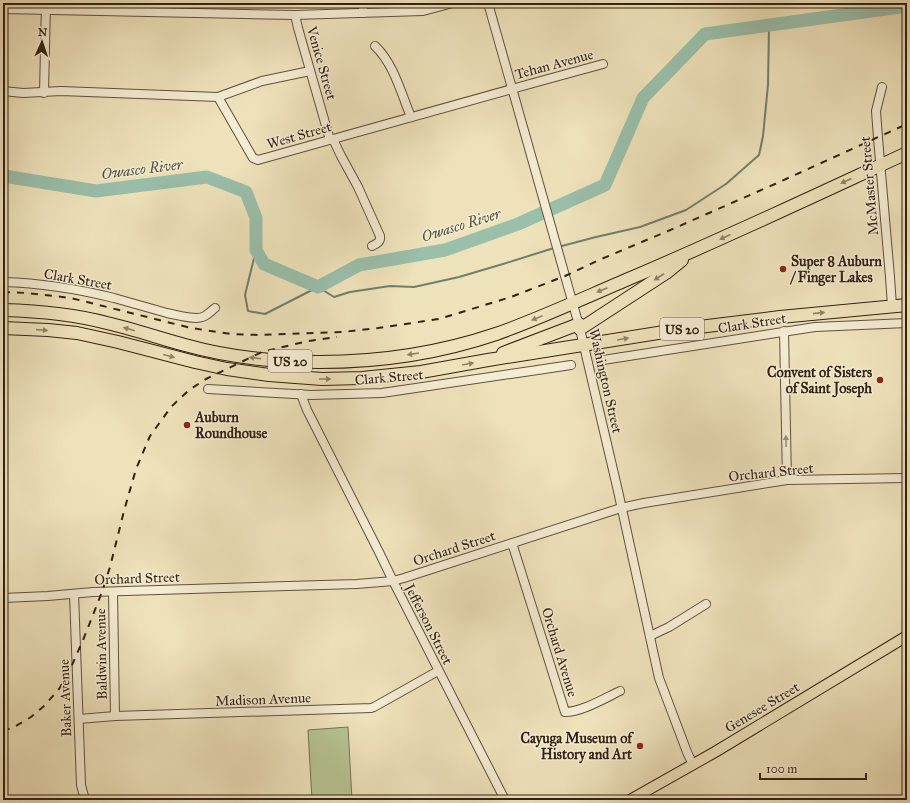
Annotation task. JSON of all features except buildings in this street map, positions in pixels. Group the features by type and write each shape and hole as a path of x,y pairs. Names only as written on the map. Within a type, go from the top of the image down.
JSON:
{"highway":[{"name":"US 20","path":"3,310 47,312 82,317 186,345 239,356 283,361 334,362 396,357 448,347 503,331 524,323 690,253 907,153"},
{"path":"488,360 502,353 580,327 666,273 690,253"},
{"name":"US 20","path":"3,328 77,333 194,362 269,375 322,379 362,378 422,372 683,329 780,317 907,305"}],"main road":[{"name":"Genesee Street","path":"630,800 693,765 907,637"}],"street":[{"path":"363,3 363,13"},
{"path":"3,9 45,7 295,16 423,11 453,3"},
{"name":"Washington Street","path":"488,3 580,327 659,678 693,765"},
{"path":"44,93 45,7"},
{"name":"Venice Street","path":"295,16 310,71 332,139 358,187 380,236 378,243 372,246"},
{"path":"375,46 388,61 411,117"},
{"name":"Tehan Avenue","path":"512,90 603,64"},
{"path":"3,91 23,93 61,91 218,97 262,81 310,71"},
{"name":"McMaster Street","path":"882,87 876,111 892,306"},
{"name":"West Street","path":"218,97 253,158 258,160 512,90"},
{"name":"Clark Street","path":"3,282 36,284 69,289 114,298 186,317 203,317 215,308"},
{"name":"Clark Street","path":"603,360 815,327 907,323"},
{"path":"784,331 787,480"},
{"name":"Clark Street","path":"208,389 311,395 382,393 571,365"},
{"name":"Jefferson Street","path":"301,394 307,410 438,671 505,800"},
{"name":"Orchard Street","path":"3,598 113,592 357,584 393,581 621,508 787,480 907,478"},
{"name":"Orchard Avenue","path":"512,543 565,712 572,712 620,690"},
{"name":"Baldwin Avenue","path":"113,592 115,716"},
{"name":"Baker Avenue","path":"74,594 81,785 85,800"},
{"path":"650,636 706,604"},
{"name":"Madison Avenue","path":"79,718 371,708 438,671"}],"green space":[{"path":"348,727 352,800 312,800 308,730"}],"waterway":[{"name":"Owasco River","path":"3,175 96,191 207,177 246,192 256,218 256,250 264,264 318,287 359,265 445,250 518,224 605,185 643,98 705,34 907,6"},
{"path":"558,247 640,227 686,210 726,184 759,155 763,136 768,85 769,25"},
{"path":"256,250 245,295 248,311 265,314 318,287 334,297 350,292 390,286 414,287 459,277 554,248"}],"railway":[{"path":"3,292 71,298 191,328 231,334 261,335 343,332 439,319 511,297 565,276 775,184 907,124"},
{"path":"3,731 14,727 31,717 44,706 59,689 69,672 102,592 136,469 150,436 171,407 189,390 206,379 262,352 308,341 337,337"}],"place":[{"name":"Super 8 Auburn / Finger Lakes","path":"783,269"},
{"name":"Convent of Sisters of Saint Joseph","path":"880,380"},
{"name":"Auburn Roundhouse","path":"187,425"},
{"name":"Cayuga Museum of History and Art","path":"640,746"}]}
